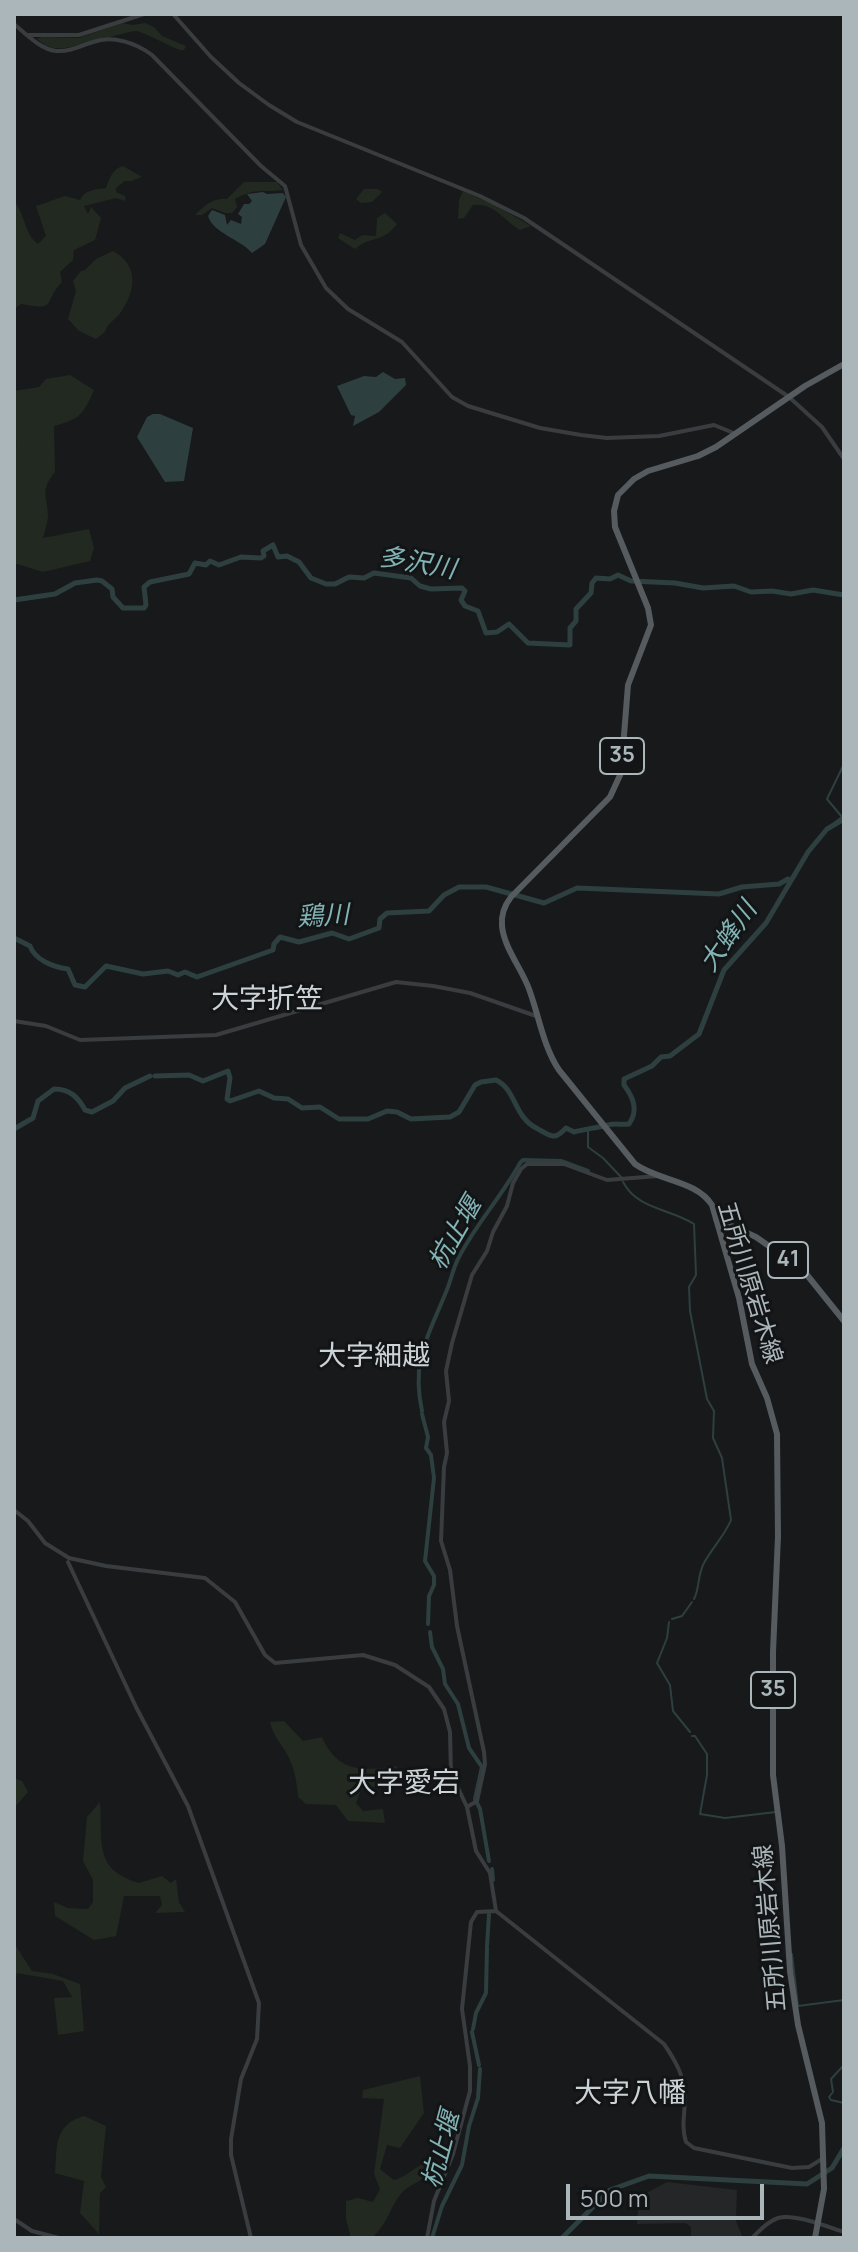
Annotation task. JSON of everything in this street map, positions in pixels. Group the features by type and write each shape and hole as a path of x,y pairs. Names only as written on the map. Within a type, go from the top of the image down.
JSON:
{"main road":[{"name":"五所川原岩木線","path":"815,2238 824,2180 820,2109 798,2025 790,1971 782,1846 773,1775 777,1434 767,1398 752,1364 739,1298 716,1219 706,1197 635,1164 553,1062 528,986 503,932 503,912 513,894 617,787 622,765 627,693 651,625 648,608 615,527 615,501 620,490 648,471 698,456 844,364"},
{"name":"41","path":"716,1219 756,1237 803,1270 844,1321"}],"street":[{"path":"27,35 79,35 144,14"},
{"path":"173,14 239,83 278,111 339,140 480,196 524,218 789,397 822,427 844,459"},
{"path":"14,24 41,45 55,51 108,39 138,46 152,55 261,166 285,186 301,245 322,285 348,309 402,342 445,392 460,402 540,428 581,435 607,438 659,436 714,425 736,434"},
{"path":"14,1021 46,1026 80,1040 216,1035 396,982 470,993 536,1016"},
{"path":"467,1807 476,1802 485,1764 484,1752 457,1626 450,1570 441,1541 447,1453 444,1422 449,1401 446,1371 468,1286 487,1251 523,1166 538,1162 564,1164 607,1180 658,1176"},
{"path":"14,1510 28,1521 45,1543 69,1558 106,1566 205,1578 235,1602 265,1655 275,1663 363,1655 395,1665 429,1687 444,1709 450,1732 451,1773 467,1807 476,1851 490,1873 496,1911"},
{"path":"68,1562 129,1693 188,1806 259,2003 257,2039 241,2079 231,2139 231,2155 251,2238"},
{"path":"427,2238 434,2201 456,2145 470,2091 470,2066 462,2019 471,1922 477,1912 496,1911 664,2044 681,2073 685,2095 683,2134 689,2146 792,2168 824,2162"},
{"path":"752,2238 778,2218 793,2217 844,2232"},
{"path":"14,2219 26,2228 59,2238"}],"shaded area":[{"path":"122,23 145,23 162,36 186,46 180,50 135,31 61,48 50,47 37,39 79,38"},
{"path":"123,166 142,177 125,181 116,188 116,192 125,196 126,201 116,198 84,206 88,214 91,207 101,218 95,240 74,250 73,260 60,272 62,282 48,304 21,304 14,309 14,201 30,235 38,244 46,236 36,206 65,196 80,200 88,192 106,188 114,171"},
{"path":"244,182 277,182 283,190 242,195 235,199 237,207 232,213 212,208 202,215 195,215 213,201 227,199"},
{"path":"364,189 382,192 372,202 361,203 356,199"},
{"path":"463,191 531,226 520,230 493,209 480,205 473,205 464,218 458,219"},
{"path":"283,193 286,197 265,244 252,253 215,227 208,216 212,210 225,215 227,225 231,220 241,224 242,217 238,214 244,204 252,201 247,194"},
{"path":"385,213 397,224 381,237 355,249 338,238 340,233 355,240 362,235 376,236 377,218"},
{"path":"113,251 127,263 132,287 121,312 96,339 79,331 68,319 76,291 73,281 96,259"},
{"path":"383,372 395,379 405,378 406,385 379,412 353,426 355,416 351,415 337,386 364,376 376,377"},
{"path":"70,375 94,390 80,415 54,426 55,472 46,489 48,517 43,538 89,529 94,548 90,561 43,572 14,563 14,391 39,387 46,379"},
{"path":"153,414 193,428 184,481 165,482 137,437 147,417"},
{"path":"284,1721 303,1741 322,1737 336,1757 352,1767 372,1769 396,1766 399,1770 380,1785 361,1790 356,1803 363,1811 383,1809 385,1823 348,1821 336,1805 306,1804 298,1797 291,1763 270,1722"},
{"path":"14,1778 22,1781 28,1792 14,1808"},
{"path":"100,1802 103,1853 107,1862 124,1877 139,1883 162,1876 171,1883 176,1879 179,1902 185,1912 155,1913 162,1905 160,1896 124,1896 116,1936 94,1940 55,1916 54,1902 68,1908 88,1909 93,1902 93,1880 83,1861 87,1817"},
{"path":"14,1943 32,1971 53,1974 80,1984 84,2031 58,2035 54,1998 72,1997 63,1981 17,1973 14,1984"},
{"path":"420,2076 424,2113 400,2148 387,2145 380,2169 394,2180 428,2162 433,2166 425,2177 400,2195 372,2238 351,2238 346,2219 346,2201 358,2198 373,2202 380,2189 374,2174 384,2099 362,2098 363,2090"},
{"path":"84,2116 106,2126 101,2177 106,2187 100,2193 99,2234 80,2213 84,2181 55,2173 57,2146 62,2131"},
{"path":"667,2182 737,2190 736,2221 743,2238 691,2238 691,2227 686,2223 637,2224 639,2197"}],"waterway":[{"name":"多沢川","path":"14,600 55,594 75,583 97,580 112,589 113,597 123,608 144,608 144,587 150,582 189,574 195,563 206,565 210,561 219,565 241,557 261,558 263,551 273,545 278,557 287,556 299,562 311,578 326,584 335,584 349,577 364,578 374,573 411,578 420,586 431,589 462,588 465,591 461,600 465,606 478,611 486,633 497,632 509,624 528,643 570,645 570,628 576,621 576,609 591,593 596,578 610,579 618,575 631,581 703,588 734,586 751,592 791,594 813,590 844,595"},
{"path":"834,823 842,817 827,799 844,764"},
{"name":"大蜂川","path":"155,1076 189,1075 203,1081 228,1071 227,1099 230,1101 259,1091 274,1098 288,1099 302,1108 320,1107 339,1119 368,1119 387,1111 411,1119 450,1117 459,1112 475,1085 496,1080 508,1090 524,1118 549,1135 558,1135 566,1128 574,1132 610,1124 629,1124 634,1109 624,1079 652,1066 661,1057 670,1056 699,1034 724,970 766,923 808,852 827,829 844,819"},
{"name":"鶏川","path":"14,938 30,946 45,962 68,969 75,985 85,987 106,966 143,974 168,971 178,975 185,972 197,977 273,950 280,937 299,942 332,933 349,939 379,928 380,919 387,913 429,911 444,895 459,887 486,887 544,903 577,888 719,894 742,887 779,884 788,879"},
{"path":"14,1129 33,1118 38,1101 54,1089 69,1092 85,1110 92,1112 113,1101 125,1088 150,1076"},
{"path":"588,1131 588,1147 621,1177"},
{"name":"杭止堰","path":"422,1411 419,1377 423,1349 455,1266 520,1163 523,1160 561,1161 588,1171"},
{"path":"623,1182 645,1203 694,1224 696,1275 689,1287 690,1311 707,1399 714,1411 713,1438 722,1458 731,1520 704,1563 694,1599"},
{"name":"杭止堰","path":"422,1414 434,1478 425,1561 434,1576 429,1596 428,1624"},
{"path":"672,1619 682,1616 692,1602"},
{"path":"669,1622 667,1638 657,1663 670,1685 673,1711 690,1732"},
{"name":"杭止堰","path":"430,1632 445,1684 458,1704 469,1748 482,1767 475,1799 480,1809 489,1861"},
{"path":"692,1736 707,1754 707,1775 700,1814 725,1818 776,1812"},
{"name":"杭止堰","path":"492,1869 493,1880"},
{"name":"杭止堰","path":"487,1946 489,1914"},
{"name":"杭止堰","path":"473,2029 476,2013 486,1993 487,1948"},
{"path":"792,1954 798,2006 844,2000"},
{"name":"杭止堰","path":"472,2032 479,2065"},
{"path":"844,2065 831,2079 833,2092 829,2097 844,2103"},
{"name":"杭止堰","path":"432,2238 442,2206 462,2165 478,2098 480,2069"},
{"path":"562,2238 610,2190 649,2176 807,2184 832,2168 844,2148"}],"district":[{"name":"大字折笠","path":"267,1000"},
{"name":"大字細越","path":"374,1357"},
{"name":"大字愛宕","path":"404,1784"},
{"name":"大字八幡","path":"630,2094"}]}
